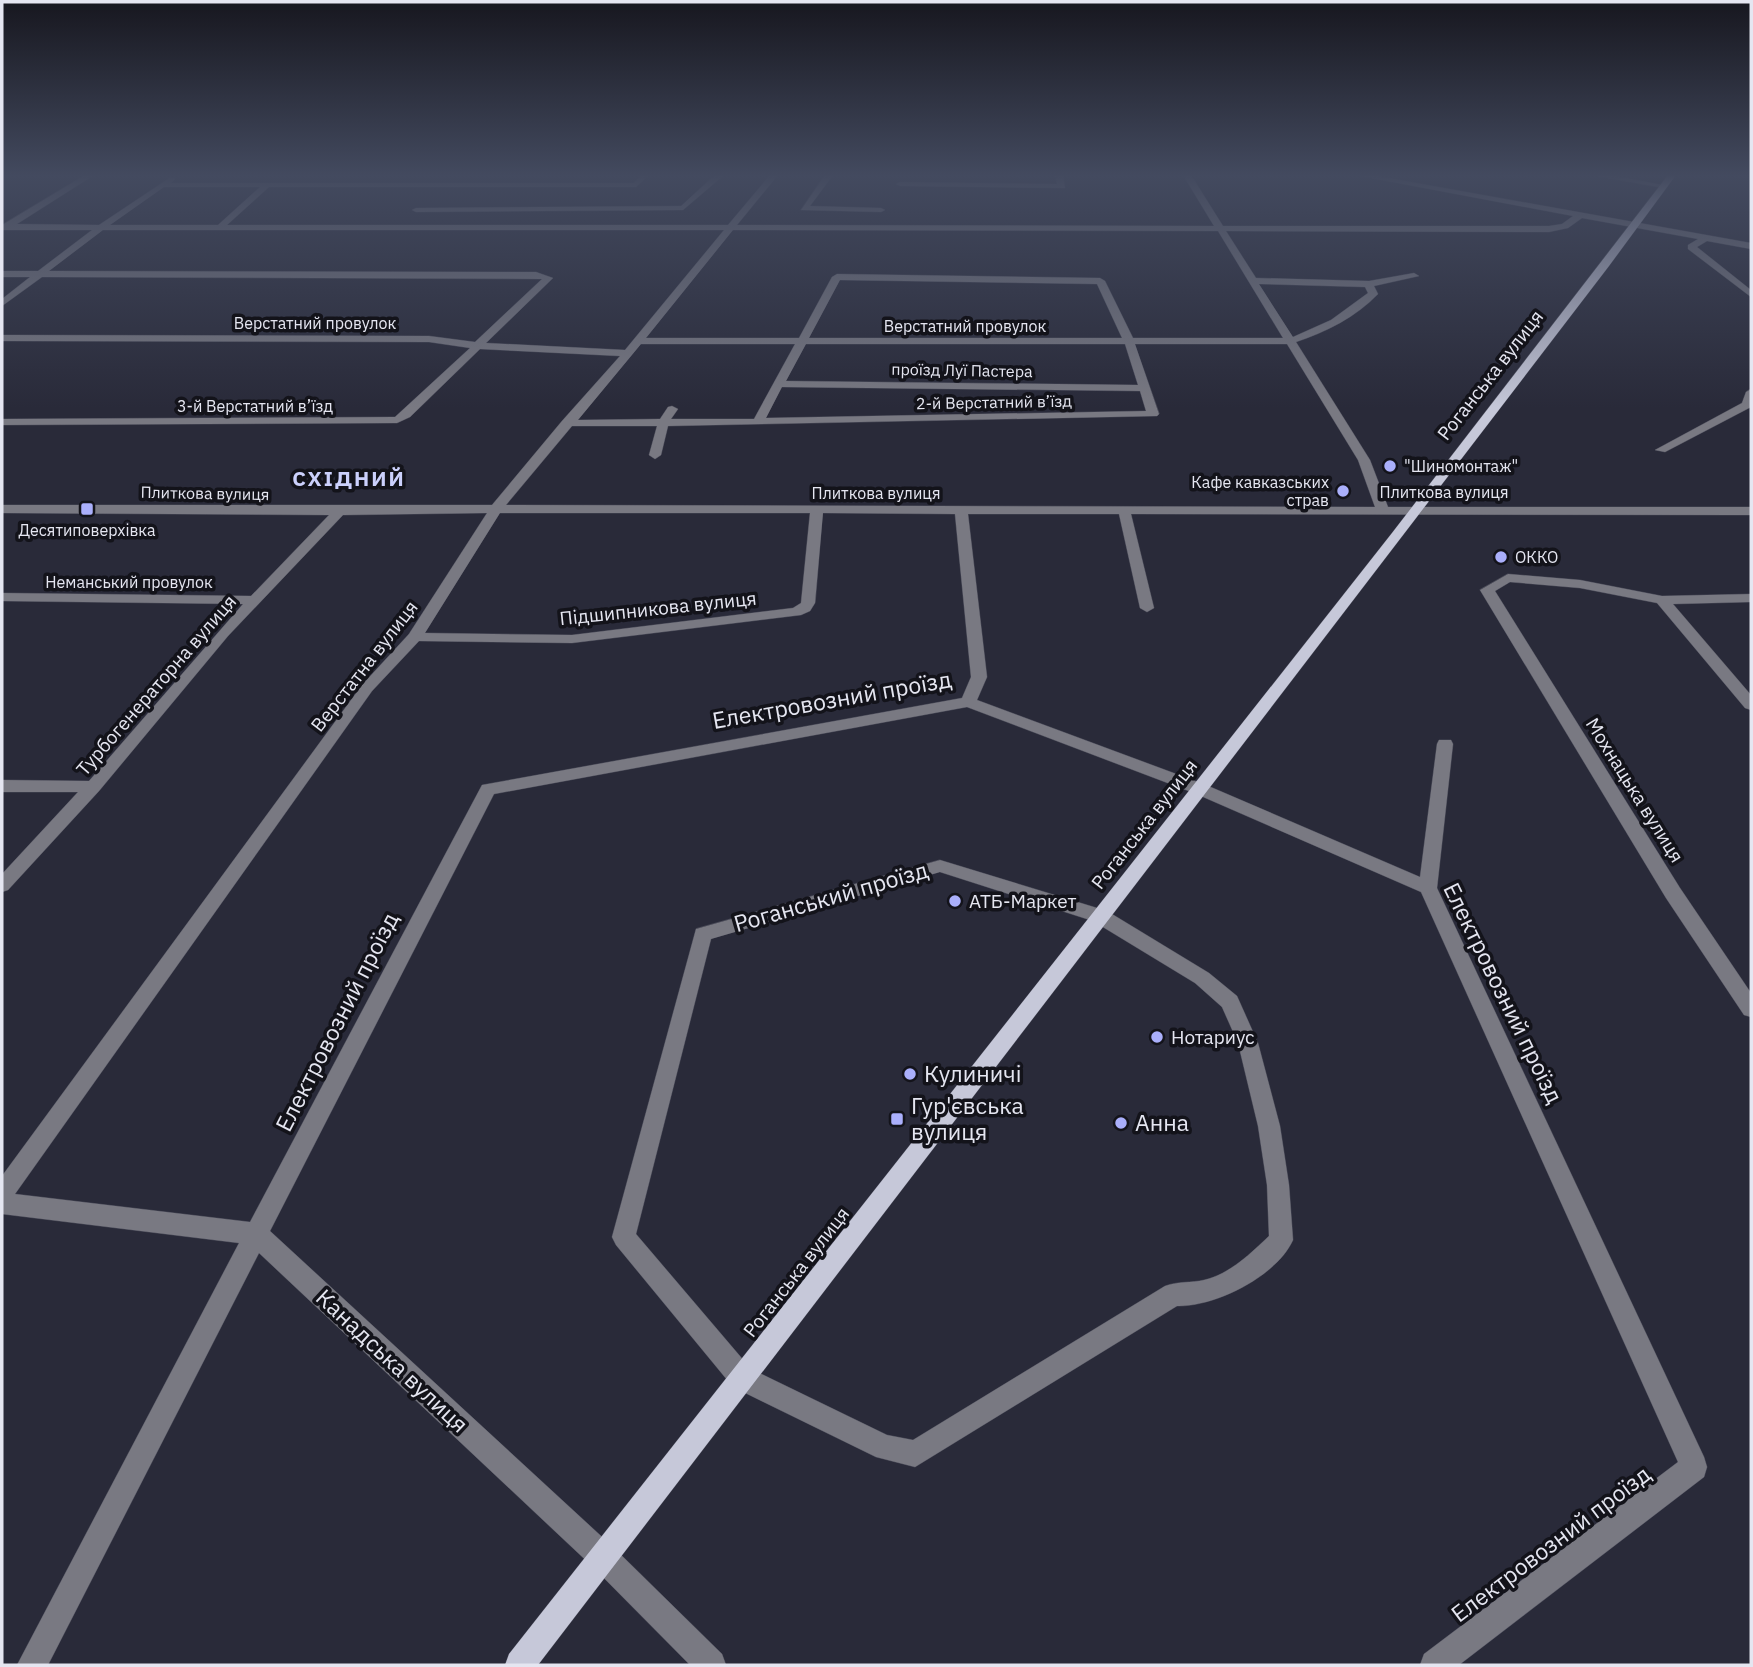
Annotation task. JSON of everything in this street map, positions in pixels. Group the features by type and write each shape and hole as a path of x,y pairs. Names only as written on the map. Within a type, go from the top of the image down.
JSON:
{"main road":[{"name":"Роганська вулиця","path":"520,1665 1614,253"}],"street":[{"path":"2,303 69,253"},
{"name":"Верстатна вулиця","path":"2,1194 367,688 415,637 496,509 711,253"},
{"path":"1236,253 1364,460 1380,497 1382,509"},
{"path":"1698,253 1751,294"},
{"path":"2,274 41,275"},
{"name":"3-й Верстатний в’їзд","path":"2,422 397,420 407,415 548,278 536,275 396,274 41,275"},
{"path":"1254,281 1370,284 1414,276"},
{"name":"2-й Верстатний в’їзд","path":"566,424 1153,414 1129,341 1100,281 837,277 803,342"},
{"name":"Верстатний провулок","path":"639,341 1290,341 1320,332 1351,313 1373,294 1370,284"},
{"name":"Верстатний провулок","path":"2,338 429,339 479,346 628,353"},
{"path":"758,422 803,342"},
{"name":"проїзд Луї Пастера","path":"779,384 1145,388"},
{"path":"1661,450 1749,405 1751,392"},
{"path":"654,455 663,423 671,408"},
{"name":"Плиткова вулиця","path":"2,509 1415,509 1749,514"},
{"path":"961,510 979,677 968,702"},
{"path":"1124,510 1147,608"},
{"name":"Турбогенераторна вулиця","path":"2,885 93,787 223,634 340,511"},
{"name":"Підшипникова вулиця","path":"415,637 572,639 796,612 805,608 808,603 817,511"},
{"name":"Мохнацька вулиця","path":"1662,600 1580,584 1508,578 1487,590 1673,892 1751,1009"},
{"name":"Неманський провулок","path":"2,597 255,600"},
{"path":"1662,600 1751,598"},
{"path":"1662,600 1751,705"},
{"name":"Електровозний проїзд","path":"32,1665 488,789 968,702 1200,789 1428,888 1694,1468 1435,1665"},
{"path":"1428,888 1444,744"},
{"path":"2,786 93,787"},
{"name":"Роганський проїзд","path":"940,866 1100,916 1202,978 1230,1002 1248,1043 1269,1126 1278,1185 1280,1240 1252,1268 1217,1290 1191,1296 1174,1294 915,1454 885,1448 742,1378 624,1237 703,934 940,866"},
{"path":"2,1203 256,1234"},
{"name":"Канадська вулиця","path":"256,1234 603,1558 711,1665"}],"place":[{"name":"\"Шиномонтаж\"","path":"1390,466"},
{"name":"Кафе кавказських страв","path":"1343,491"},
{"name":"Десятиповерхівка","path":"87,509"},
{"name":"ОККО","path":"1501,557"},
{"name":"АТБ-Маркет","path":"955,901"},
{"name":"Нотариус","path":"1157,1037"},
{"name":"Кулиничі","path":"910,1074"},
{"name":"Гур'євська вулиця","path":"897,1119"},
{"name":"Анна","path":"1121,1123"}],"district":[{"name":"СХІДНИЙ","path":"349,479"}]}
